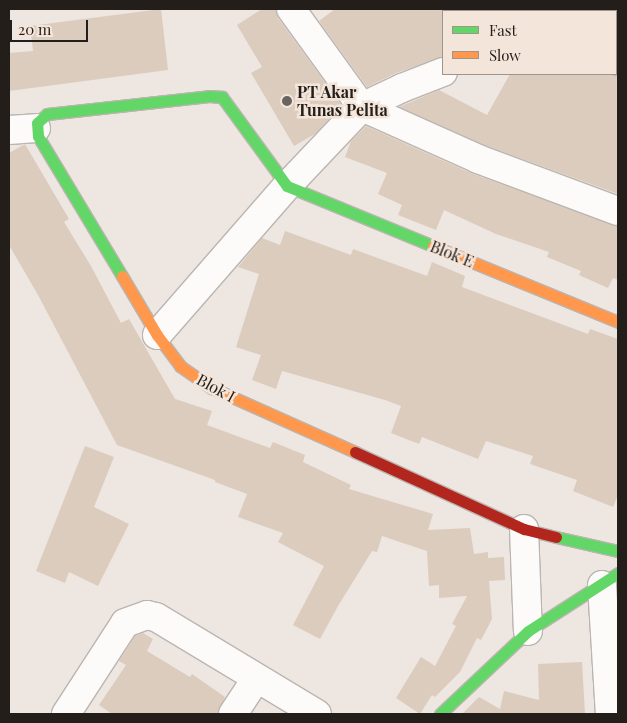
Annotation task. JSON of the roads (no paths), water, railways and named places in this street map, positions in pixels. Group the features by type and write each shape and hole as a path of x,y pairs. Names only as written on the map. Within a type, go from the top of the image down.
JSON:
{"street":[{"path":"291,9 362,107 478,159 618,211"},
{"path":"157,335 287,186 362,107 402,88 442,72"},
{"path":"9,130 41,121 209,96 222,97 287,186"},
{"name":"Blok I","path":"41,121 38,136 157,335 180,366 212,388 524,529 618,551"},
{"name":"Blok E","path":"287,186 618,322"},
{"path":"524,529 528,631"},
{"path":"440,714 462,690 528,631 610,579"},
{"path":"610,579 610,714"},
{"path":"66,714 125,623 147,616 156,617 256,679 317,714"},
{"path":"233,714 256,679"}],"place":[{"name":"PT Akar Tunas Pelita","path":"287,101"}]}
